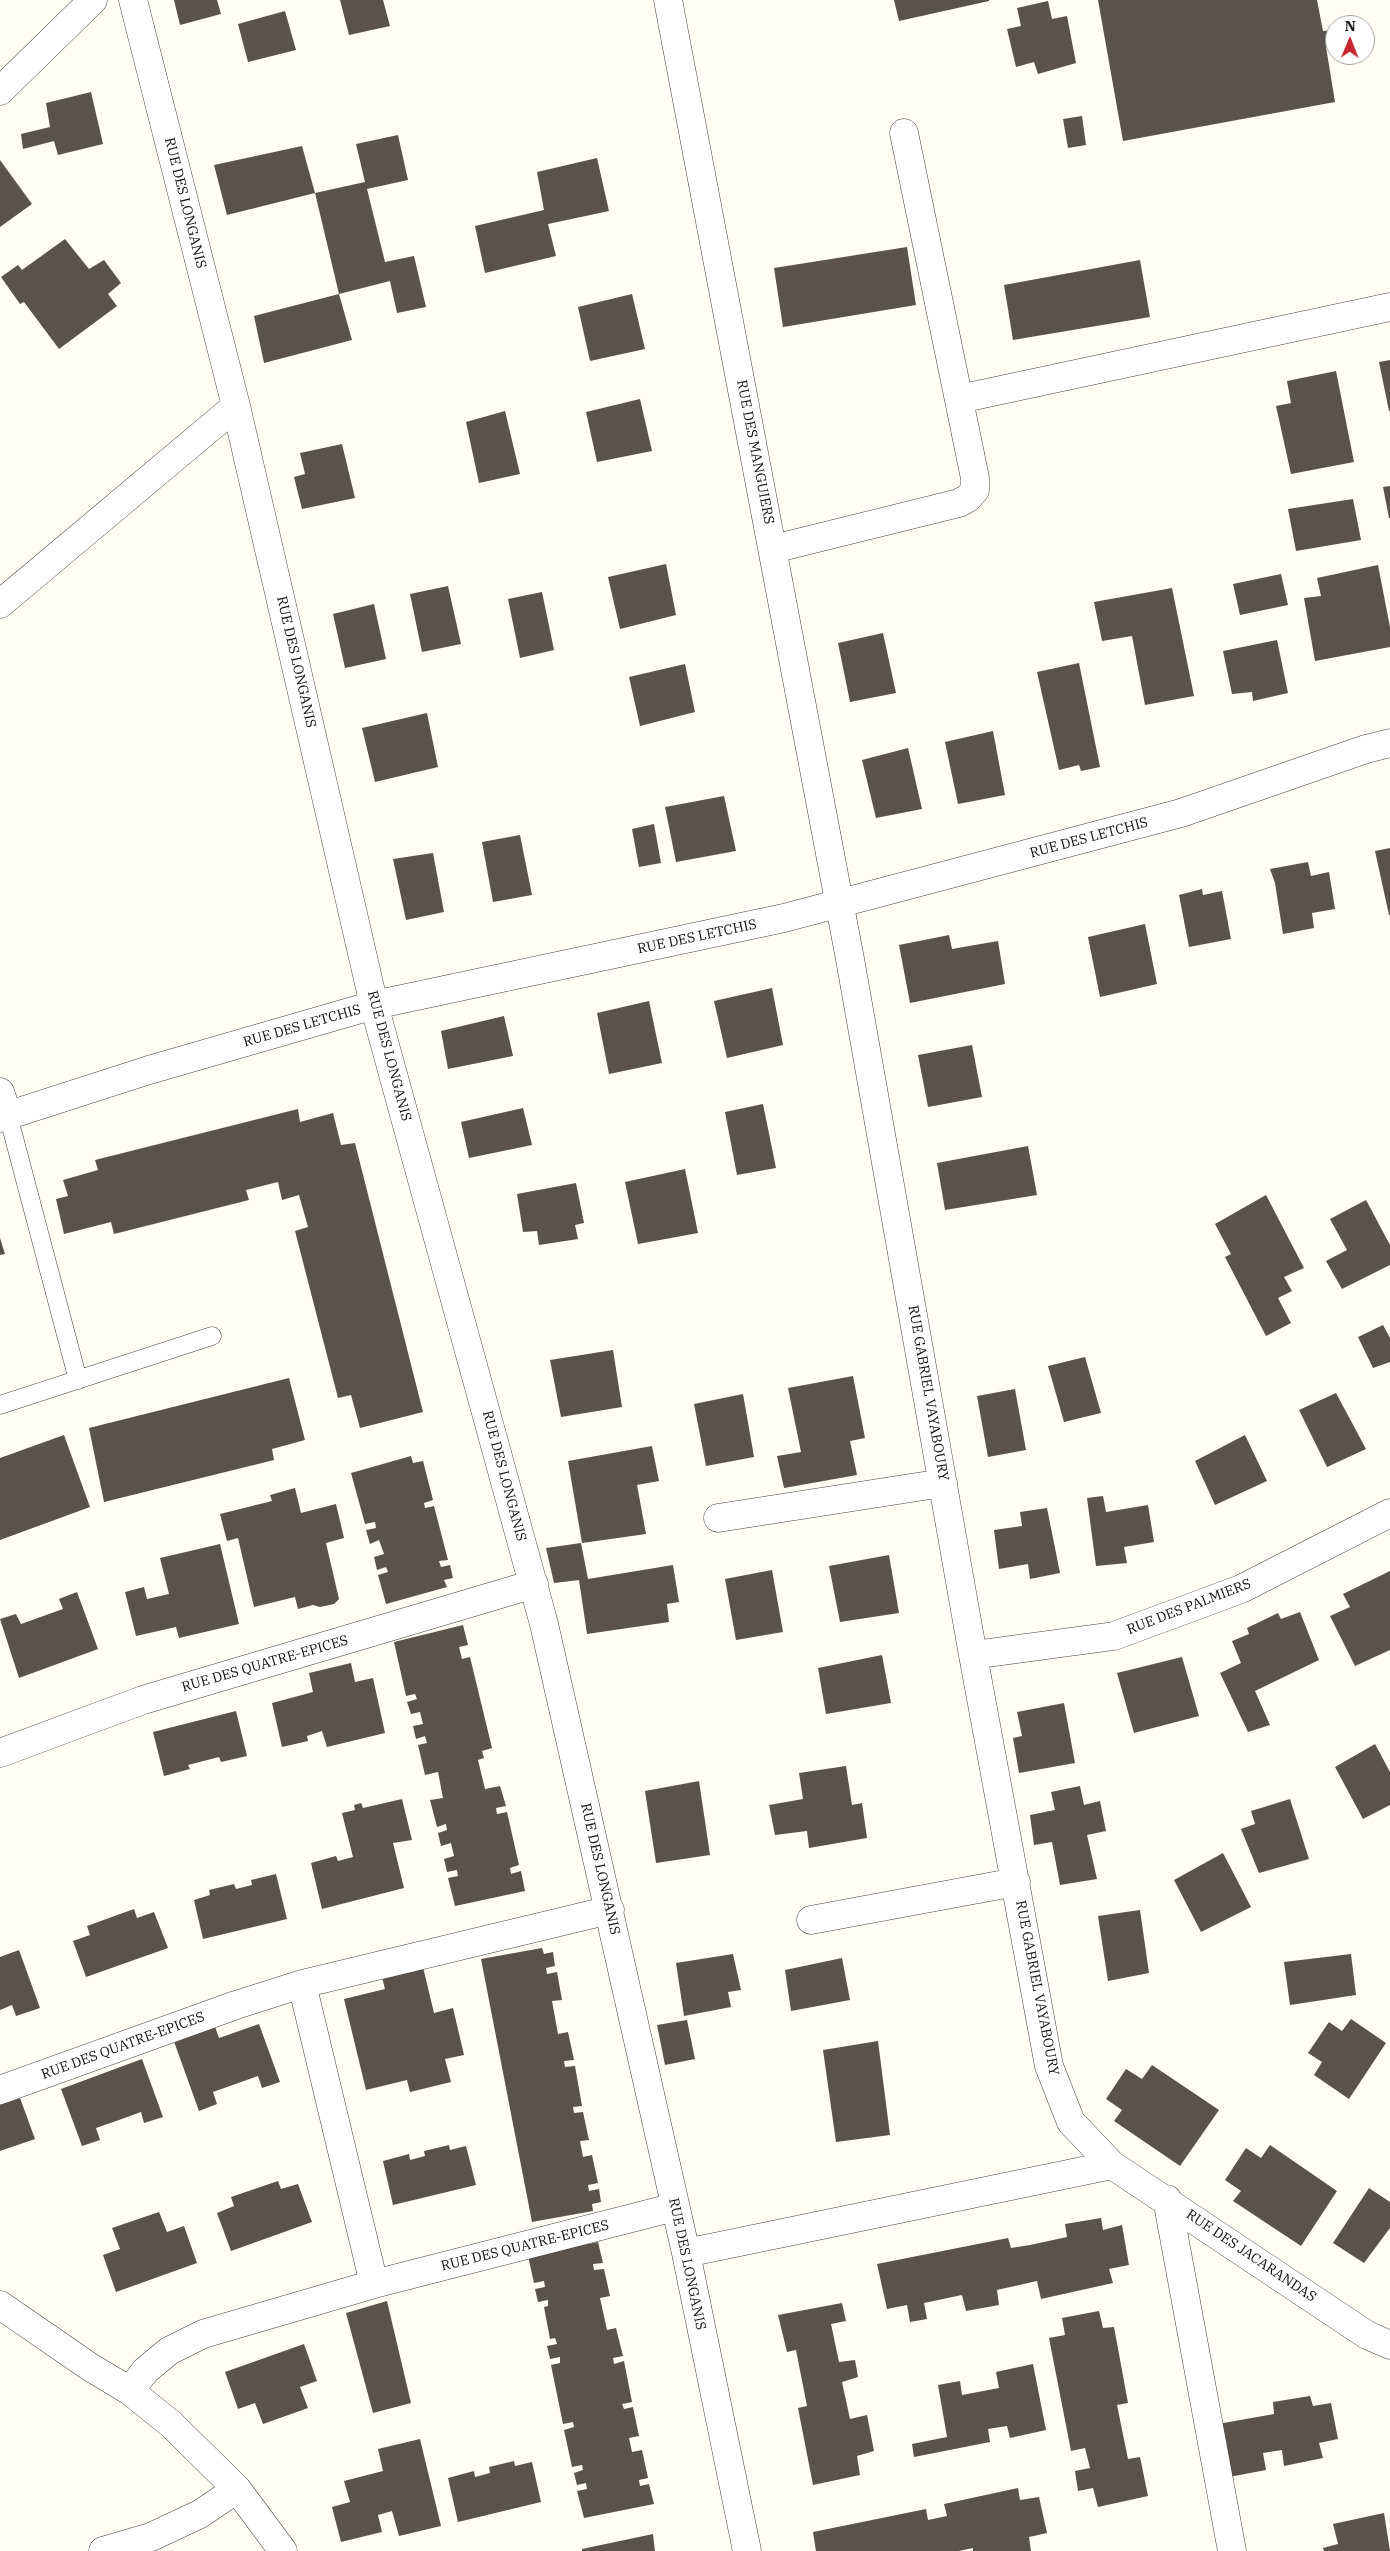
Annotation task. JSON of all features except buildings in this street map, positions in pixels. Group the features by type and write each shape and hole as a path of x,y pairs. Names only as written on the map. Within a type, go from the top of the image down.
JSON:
{"street":[{"path":"0,91 93,0"},
{"name":"RUE DES LONGANIS","path":"133,0 236,406 374,1005 534,1584 610,1910 686,2253 747,2551"},
{"name":"RUE DES MANGUIERS","path":"668,0 840,904"},
{"path":"773,549 959,503 968,498 975,490 975,478 904,133"},
{"path":"959,399 1390,307"},
{"path":"0,604 236,406"},
{"name":"RUE DES LETCHIS","path":"3,1108 150,1070 374,1005 784,918 840,904 1181,813 1366,749 1390,743"},
{"name":"RUE GABRIEL VAYABOURY","path":"840,904 1049,2066 1071,2122 1112,2165"},
{"path":"718,1518 943,1483"},
{"name":"RUE DES PALMIERS","path":"974,1655 1114,1636 1242,1589 1390,1513"},
{"name":"RUE DES QUATRE-EPICES","path":"0,1753 143,1700 534,1584"},
{"name":"RUE GABRIEL VAYABOURY","path":"811,1920 1016,1882"},
{"name":"RUE DES QUATRE-EPICES","path":"0,2090 236,2005 302,1984 610,1910"},
{"path":"302,1984 374,2284"},
{"path":"686,2253 1112,2165"},
{"name":"RUE DES JACARANDAS","path":"1112,2165 1167,2199 1367,2335 1390,2345"},
{"path":"1167,2199 1232,2551"},
{"name":"RUE DES QUATRE-EPICES","path":"130,2391 146,2371 169,2351 203,2334 374,2284 675,2207"},
{"path":"0,2305 90,2367 130,2391 171,2424 237,2489 283,2551"},
{"path":"103,2551 151,2538 200,2514 237,2489"}],"lane":[{"path":"3,1108 78,1380"},
{"path":"0,1406 212,1336"}]}
